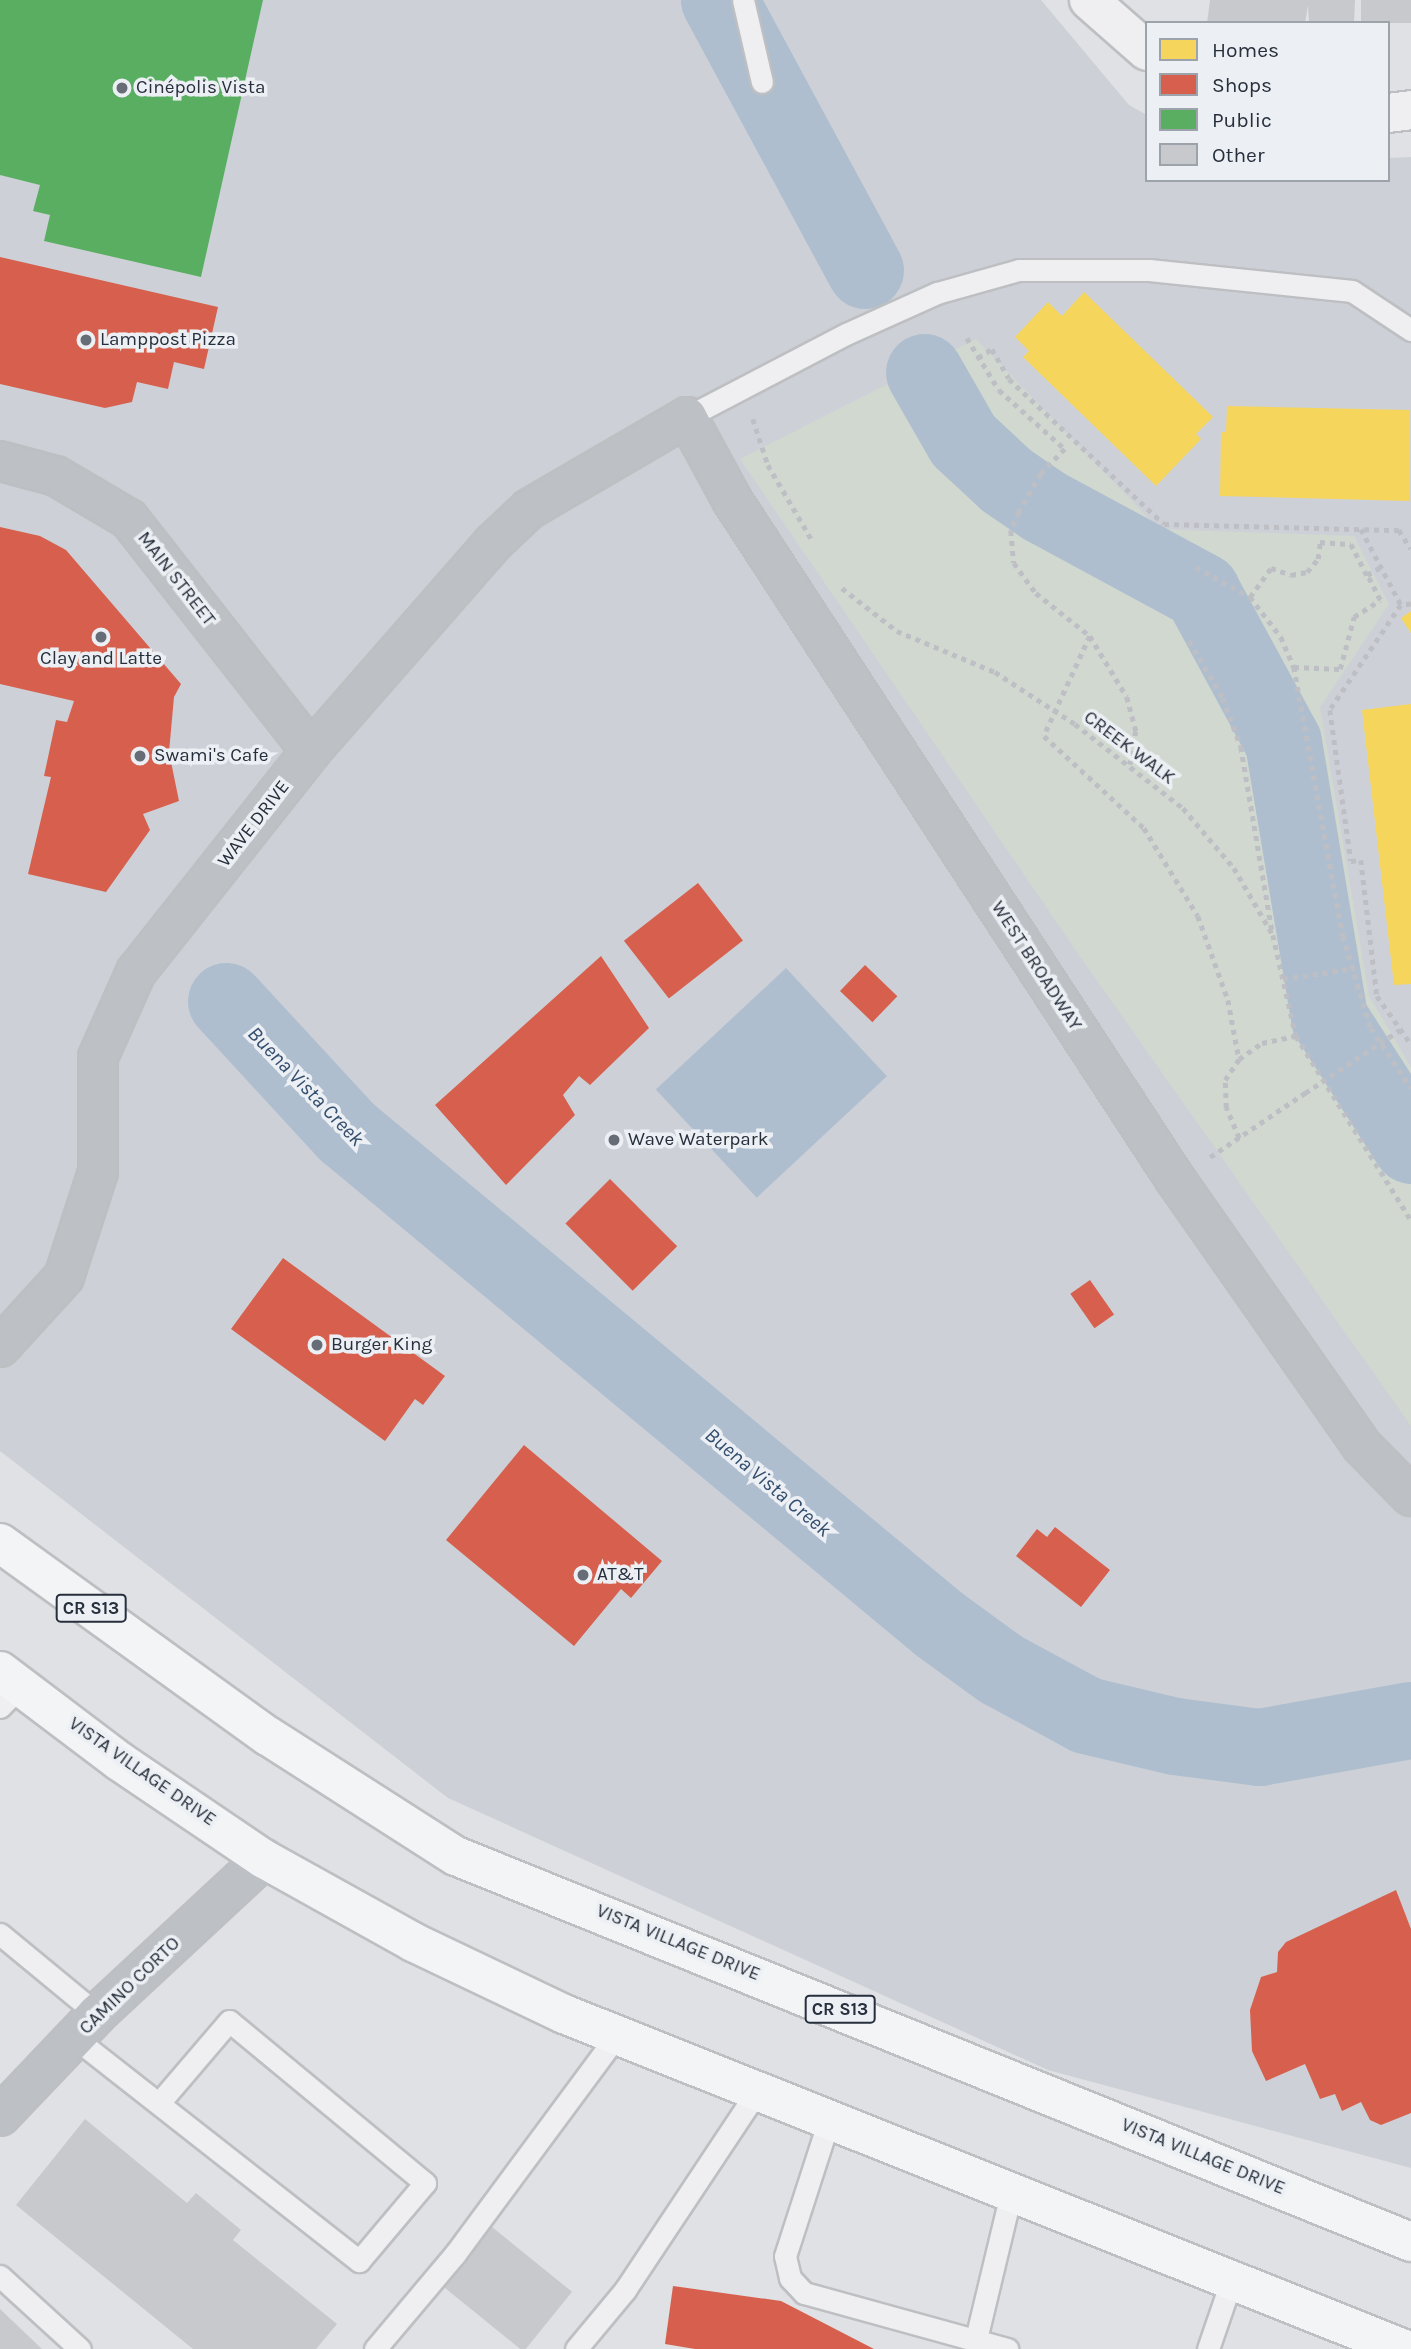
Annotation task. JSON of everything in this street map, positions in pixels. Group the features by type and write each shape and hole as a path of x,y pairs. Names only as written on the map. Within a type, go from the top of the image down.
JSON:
{"main road":[{"name":"VISTA VILLAGE DRIVE","path":"0,1543 268,1736 456,1856 1411,2242"},
{"name":"VISTA VILLAGE DRIVE","path":"7,1688 264,1859 413,1941 617,2035 1404,2349"}],"street":[{"path":"1089,0 1145,49"},
{"path":"1390,113 1411,110"},
{"name":"WAVE DRIVE","path":"0,1347 64,1277 98,1172 98,1057 136,972 311,751 529,509 687,417"},
{"name":"WEST BROADWAY","path":"687,417 732,500 1175,1179 1362,1446 1411,1496"},
{"name":"MAIN STREET","path":"0,461 56,476 129,519 311,751"},
{"name":"CAMINO CORTO","path":"0,2116 86,2027 264,1859"}],"lane":[{"path":"743,0 762,82"},
{"path":"687,417 846,334 937,293 1020,270 1149,271 1352,291 1411,330"},
{"path":"0,1934 159,2103 359,2261 425,2183 229,2021 159,2103"},
{"path":"375,2349 454,2254 617,2035"},
{"path":"576,2349 625,2290 757,2091"},
{"path":"829,2120 785,2256 790,2278 804,2293 1007,2349"},
{"path":"976,2339 1011,2193"},
{"path":"0,2276 80,2349"},
{"path":"1208,2349 1231,2282"}],"path":[{"path":"967,338 999,390 1065,449 1041,474 1018,512 1011,531 1014,562 1036,593 1090,636 1127,697 1136,731 1130,764"},
{"path":"978,358 992,349 1009,379 1164,524 1399,530 1411,550"},
{"path":"743,386 768,465 817,549"},
{"path":"1361,529 1401,605"},
{"path":"1250,597 1271,568 1292,575 1307,572 1318,559 1320,542 1351,544 1380,600 1354,617 1340,669 1294,667"},
{"path":"1196,567 1250,597 1281,637 1294,667 1333,887 1371,1028 1411,1088"},
{"path":"1367,575 1381,567"},
{"name":"CREEK WALK","path":"838,585 897,631 995,672 1054,710 1130,764 1183,808 1225,858 1273,935 1296,1036 1411,1220"},
{"path":"1401,605 1411,604"},
{"path":"1401,605 1330,710 1350,861 1361,860 1377,996 1411,1044"},
{"path":"1090,636 1044,736 1144,828 1198,916 1228,1000 1239,1059"},
{"path":"1188,641 1223,698 1241,747 1273,935"},
{"path":"1283,979 1355,968"},
{"path":"1175,1179 1400,1030"},
{"path":"1239,1138 1226,1108 1225,1080 1239,1059 1262,1043 1296,1036"}],"shaded area":[{"path":"0,0 1041,0 1129,105 1145,114 1145,182 1390,182 1390,158 1411,157 1411,2168 1048,2070 448,1798 0,1451"},
{"path":"976,339 1159,529 1354,536 1389,604 1320,707 1369,996 1411,1067 1411,1426 1079,955 740,459"}],"water":[{"path":"786,968 887,1076 757,1198 656,1089"}],"building: Homes":[{"path":"1084,292 1213,417 1196,434 1201,439 1156,486 1023,357 1029,351 1015,337 1048,302 1062,316"},
{"path":"1227,406 1410,410 1410,501 1220,496 1221,432 1226,432"},
{"path":"1411,611 1411,633 1401,618"},
{"path":"1411,704 1411,984 1394,985 1362,710"}],"building: Shops":[{"path":"0,257 218,307 204,369 174,362 168,389 137,382 132,402 105,408 0,384"},
{"path":"0,527 40,536 66,550 181,684 174,697 169,752 179,801 143,814 150,830 106,892 28,874 51,777 44,776 56,720 67,722 74,701 0,684"},
{"path":"698,883 743,941 669,998 624,941"},
{"path":"601,956 649,1028 590,1085 579,1076 563,1095 575,1115 506,1185 435,1105"},
{"path":"865,965 897,996 872,1022 840,991"},
{"path":"610,1179 677,1246 633,1291 565,1224"},
{"path":"283,1258 445,1376 423,1405 415,1399 385,1441 231,1329"},
{"path":"1090,1280 1114,1314 1094,1328 1070,1294"},
{"path":"524,1445 662,1561 631,1598 621,1589 574,1646 446,1540"},
{"path":"1055,1527 1110,1570 1081,1607 1016,1556 1037,1529 1047,1537"},
{"path":"1396,1890 1411,1929 1411,2113 1381,2125 1370,2120 1361,2102 1342,2111 1335,2094 1320,2099 1305,2064 1266,2081 1252,2051 1250,2010 1261,1977 1277,1972 1278,1952 1286,1942"},
{"path":"673,2286 781,2301 874,2349 695,2349 665,2344"}],"building: Public":[{"name":"Cinépolis Vista","path":"0,0 263,0 201,277 44,241 50,215 33,211 40,185 0,175"}],"building: Other":[{"path":"1210,0 1355,0 1354,21 1309,21 1308,5 1305,21 1207,21"},
{"path":"1361,0 1411,0 1411,23 1361,21"},
{"path":"85,2119 187,2203 196,2193 241,2230 233,2240 337,2324 316,2349 193,2349 16,2205"},
{"path":"492,2227 572,2292 526,2349 520,2349 444,2287"},
{"path":"0,2309 42,2349 0,2349"}],"waterway":[{"path":"719,0 865,270"},
{"path":"924,372 963,440 1006,480 1044,506 1201,591 1283,742 1329,1018 1411,1145"},
{"name":"Buena Vista Creek","path":"226,1001 347,1132 939,1624 1001,1669 1086,1715 1175,1736 1259,1747 1411,1720"}],"place":[{"name":"Cinépolis Vista","path":"122,88"},
{"name":"Lamppost Pizza","path":"86,340"},
{"name":"Clay and Latte","path":"101,637"},
{"name":"Swami's Cafe","path":"140,756"},
{"name":"Wave Waterpark","path":"614,1140"},
{"name":"Burger King","path":"317,1345"},
{"name":"AT&T","path":"583,1575"}]}
